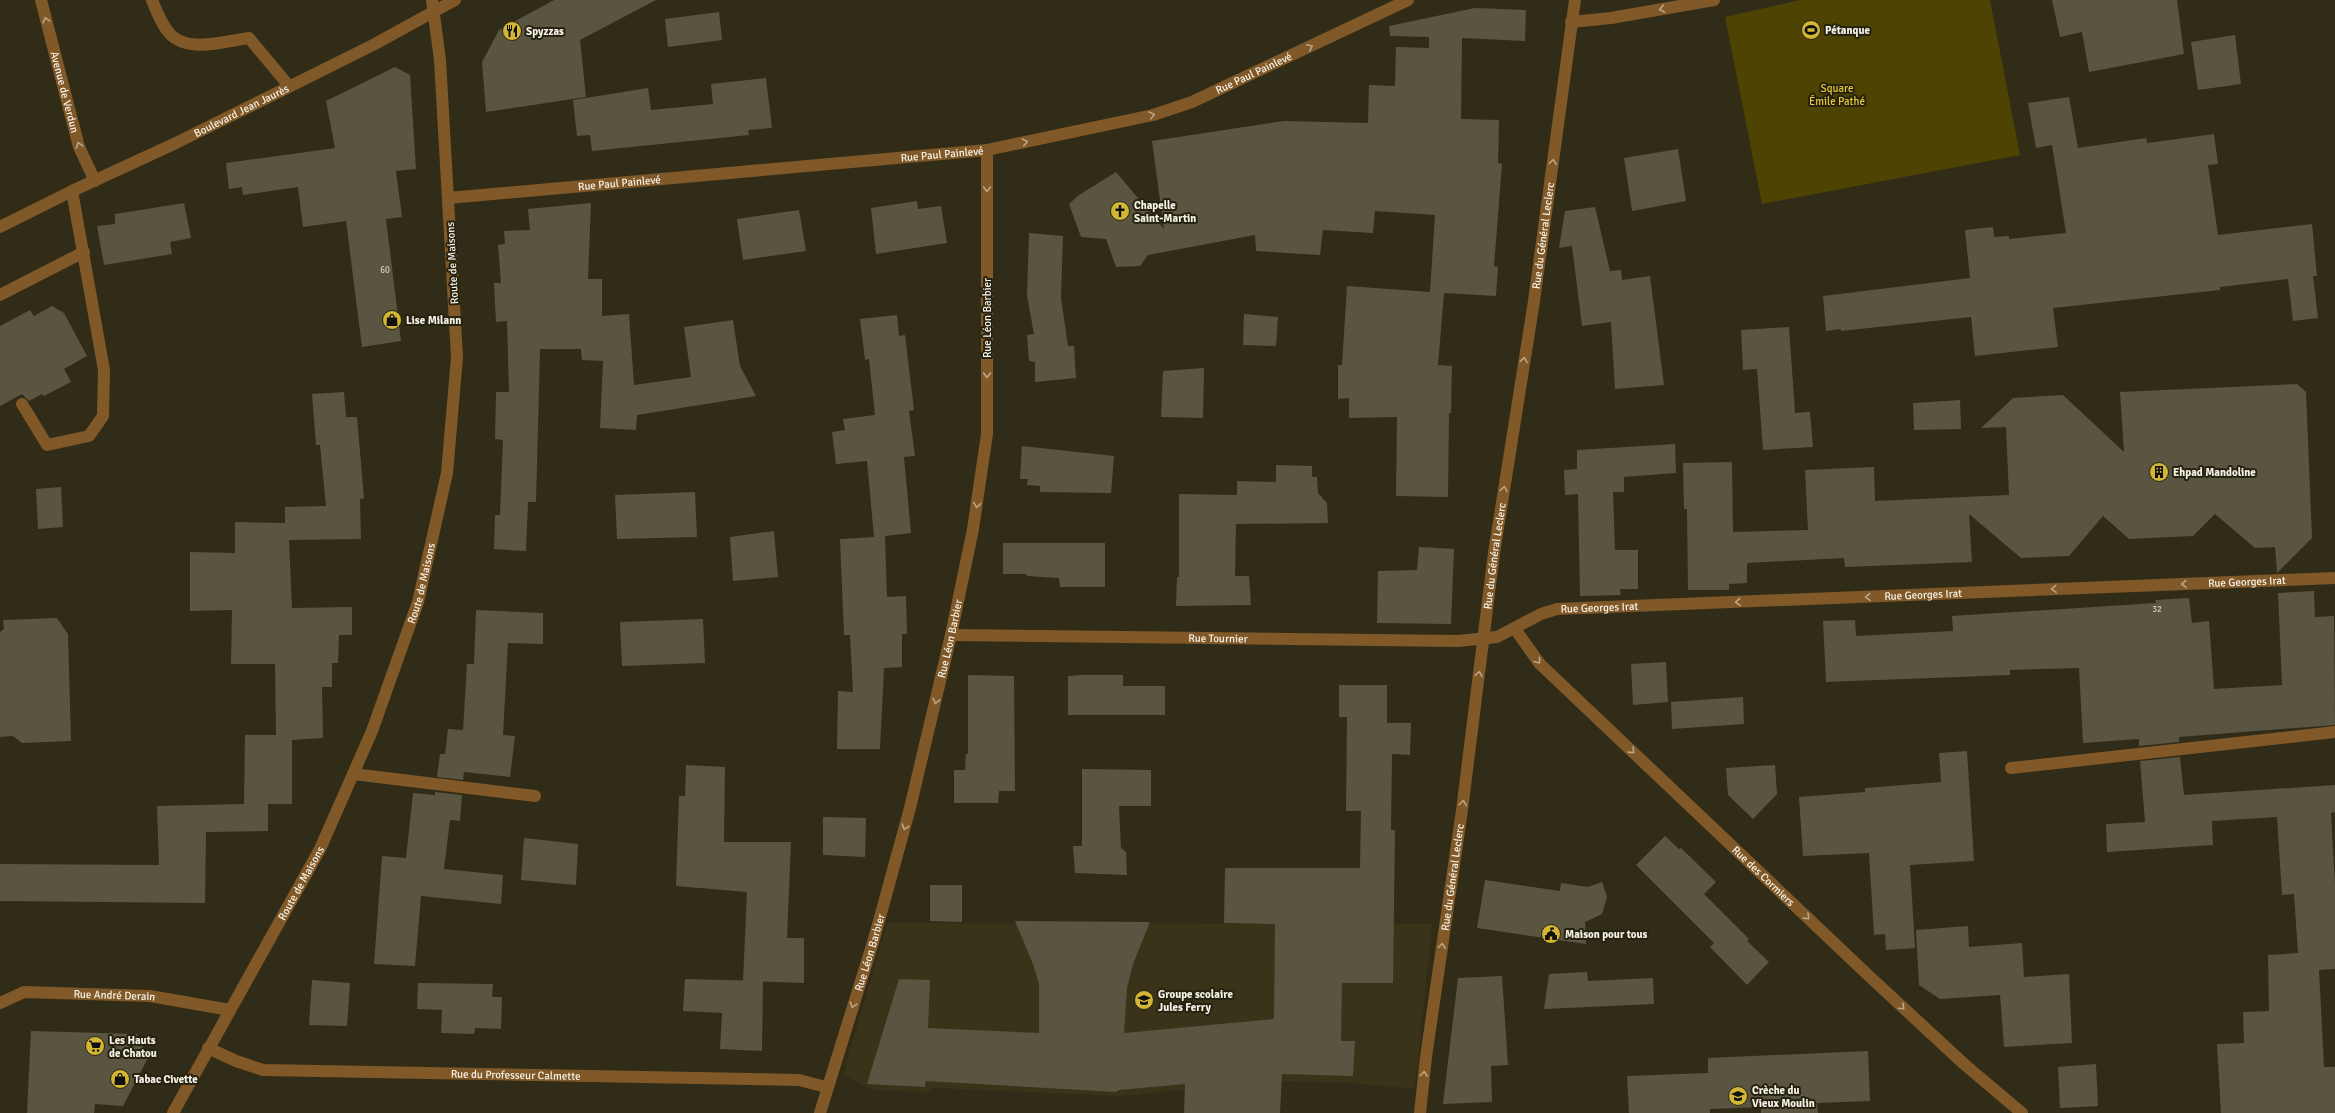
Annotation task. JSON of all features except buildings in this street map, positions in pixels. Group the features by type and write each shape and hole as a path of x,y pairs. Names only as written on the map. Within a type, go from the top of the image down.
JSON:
{"street":[{"name":"Avenue de Verdun","path":"41,0 79,148 95,181"},
{"path":"152,0 161,21 172,36 192,45 249,38 289,86"},
{"name":"Boulevard Jean Jaurès","path":"0,227 72,191 176,143 373,44 432,6 455,0"},
{"name":"Rue Paul Painlevé","path":"448,198 987,150 1153,115 1192,102 1408,0"},
{"name":"Rue du Général Leclerc","path":"1420,1113 1426,1057 1462,810 1494,553 1534,301 1575,0"},
{"path":"1572,22 1611,18 1714,0"},
{"name":"Route de Maisons","path":"173,1113 320,849 372,731 418,602 446,472 457,357 440,60 432,6"},
{"name":"Rue Léon Barbier","path":"820,1113 826,1087 874,939 910,808 951,635 973,529 987,434 987,150"},
{"path":"22,404 47,445 90,436 103,416 104,370 72,191"},
{"path":"0,295 84,252"},
{"name":"Rue Georges Irat","path":"1484,638 1497,637 1515,629 1541,614 1557,609 2335,578"},
{"name":"Rue des Cormiers","path":"1515,629 1540,664 1875,982 1964,1064 2022,1113"},
{"name":"Rue Tournier","path":"951,635 1458,641 1484,638"},
{"path":"2011,768 2335,732"},
{"path":"353,774 535,796"},
{"name":"Rue André Derain","path":"0,1003 24,992 134,995 150,996 230,1010"},
{"name":"Rue du Professeur Calmette","path":"208,1048 236,1061 263,1070 800,1080 826,1087"}],"shaded area":[{"name":"Groupe scolaire Jules Ferry","path":"887,923 1432,924 1415,1089 1351,1083 1276,1081 1119,1096 934,1088 927,1092 873,1090 843,1075"}],"green space":[{"name":"Square Émile Pathé","path":"1800,0 1990,0 2020,155 1762,204 1725,17"}],"place":[{"name":"Pétanque","path":"1811,30"},
{"name":"Spyzzas","path":"512,31"},
{"name":"Chapelle Saint-Martin","path":"1120,211"},
{"name":"Lise Milann","path":"392,320"},
{"name":"Ehpad Mandoline","path":"2159,472"},
{"name":"Maison pour tous","path":"1551,934"},
{"name":"Groupe scolaire Jules Ferry","path":"1144,1000"},
{"name":"Les Hauts de Chatou","path":"95,1046"},
{"name":"Tabac Civette","path":"120,1079"},
{"name":"Crèche du Vieux Moulin","path":"1738,1096"}]}
